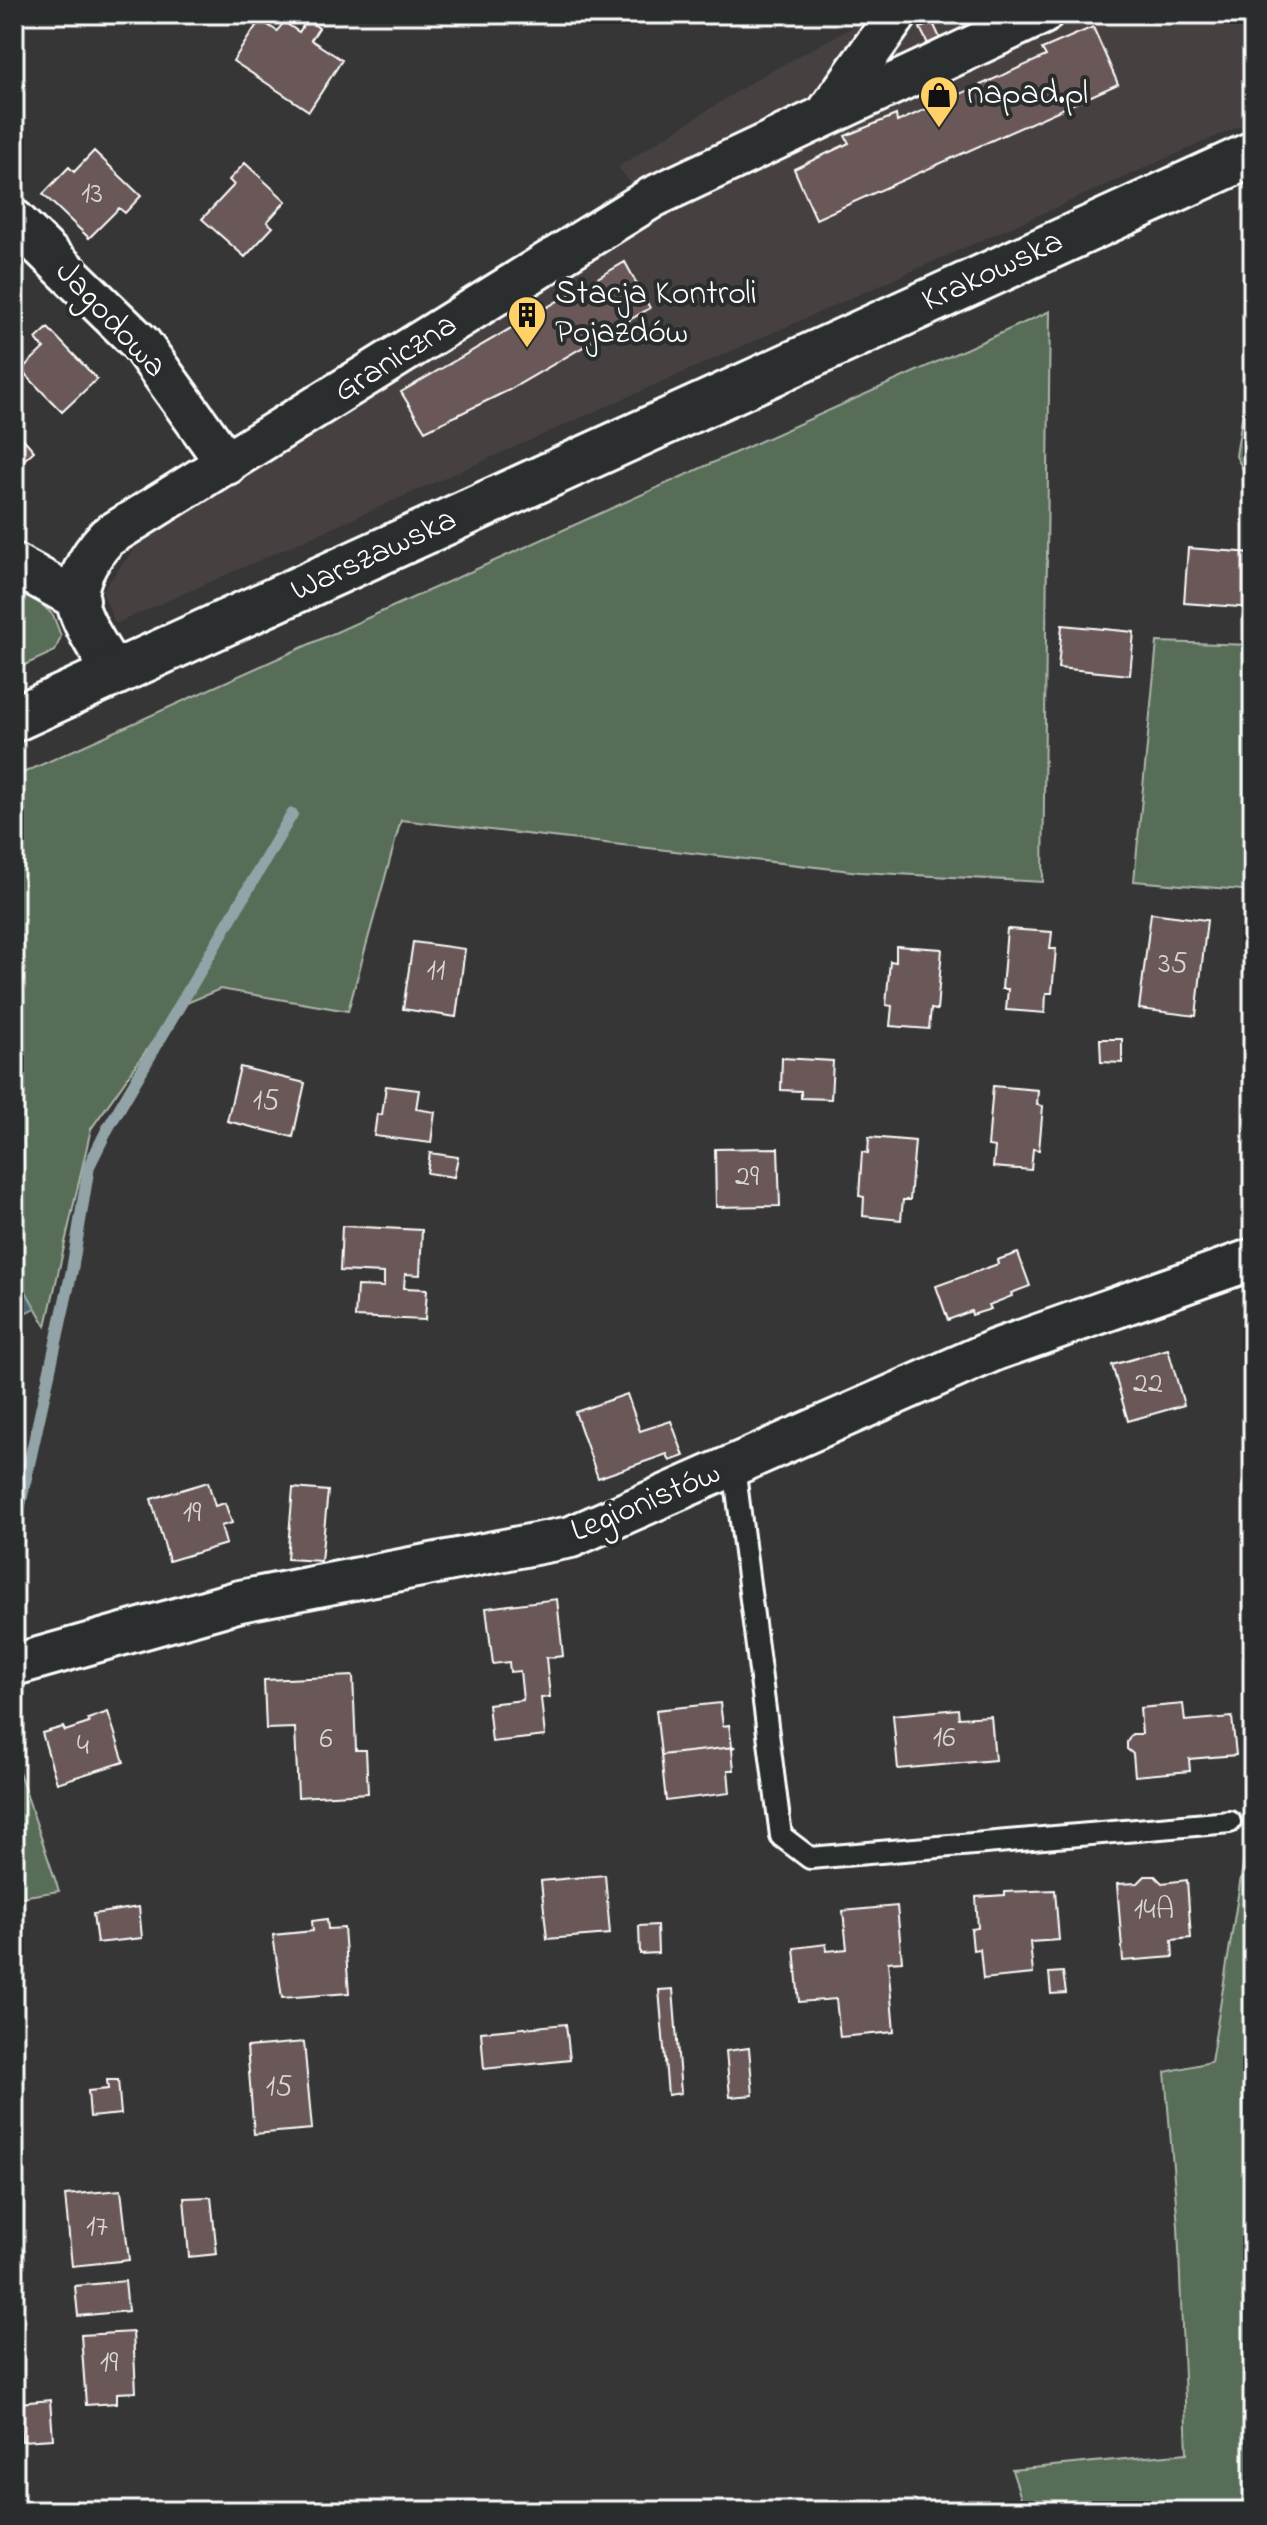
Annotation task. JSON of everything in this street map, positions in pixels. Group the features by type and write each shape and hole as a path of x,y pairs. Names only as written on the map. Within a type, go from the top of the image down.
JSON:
{"main road":[{"name":"Krakowska","path":"733,391 1253,154"},
{"name":"Warszawska","path":"14,719 733,391"}],"street":[{"name":"Graniczna","path":"825,116 897,14"},
{"name":"Graniczna","path":"79,600 85,568 92,552 107,537 653,197 1042,14"},
{"name":"Jagodowa","path":"14,220 141,344 227,464"},
{"path":"14,564 79,600 78,610 114,674"},
{"name":"Legionistów","path":"14,1665 240,1601 571,1537 995,1350 1253,1259"}],"lane":[{"path":"734,1466 781,1836 810,1858 1230,1822"}],"shaded area":[{"path":"877,14 1253,14 1253,120 115,624 102,591 142,539 655,214 618,167 758,78"}],"green space":[{"path":"1050,311 1043,882 860,872 401,820 348,1011 220,989 177,1007 91,1129 46,1326 14,1271 14,777"},
{"path":"1253,347 1253,488 1236,456"},
{"path":"14,577 53,615 61,636 55,651 14,670"},
{"path":"1157,642 1253,645 1253,891 1134,881"},
{"path":"14,1757 59,1891 14,1898"},
{"path":"1253,1803 1253,2511 1025,2511 1012,2470 1187,2453 1178,2226 1165,2072 1211,2062"}],"water":[{"path":"14,1274 35,1308 14,1318"}],"building":[{"path":"260,20 277,31 284,22 299,32 307,20 319,28 311,40 342,60 309,111 233,61"},
{"path":"933,23 940,38 928,44 920,28"},
{"name":"napad.pl","path":"1093,27 1118,84 816,219 794,169 849,143 845,136 896,115 897,122 1046,56 1042,49"},
{"path":"94,151 141,196 125,213 119,208 89,238 43,194 69,167 74,172"},
{"path":"245,163 286,201 267,222 273,227 245,257 202,219 234,185 229,180"},
{"name":"Stacja Kontroli Pojazdów","path":"625,262 650,308 509,390 425,431 401,392"},
{"path":"48,328 97,379 62,412 21,370 44,348 36,339"},
{"path":"14,428 34,451 14,469"},
{"path":"1188,548 1253,553 1253,608 1184,603"},
{"path":"1062,625 1134,632 1130,675 1058,668"},
{"path":"1151,913 1207,920 1196,1016 1139,1009"},
{"path":"1007,929 1052,932 1050,949 1056,949 1052,993 1046,993 1045,1013 1006,1010 1008,989 1002,989"},
{"path":"413,942 465,949 456,1017 403,1009"},
{"path":"896,946 942,949 937,1010 931,1009 929,1029 890,1026 892,1006 886,1005 890,961 896,962"},
{"path":"1100,1039 1122,1039 1122,1063 1101,1062"},
{"path":"782,1058 833,1061 831,1099 801,1098 801,1091 781,1090"},
{"path":"240,1067 305,1083 293,1137 227,1121"},
{"path":"386,1086 419,1090 416,1109 435,1112 431,1143 374,1136 377,1114 382,1115"},
{"path":"993,1086 1038,1090 1037,1105 1043,1106 1039,1150 1033,1149 1031,1170 993,1167 995,1147 988,1146"},
{"path":"869,1137 915,1141 910,1200 903,1200 901,1220 863,1216 864,1197 859,1196 862,1152 868,1153"},
{"path":"778,1148 780,1206 716,1207 715,1149"},
{"path":"430,1153 458,1157 454,1177 427,1173"},
{"path":"342,1226 422,1230 420,1275 405,1274 404,1288 427,1289 425,1320 355,1317 357,1286 384,1287 384,1273 340,1271"},
{"path":"1018,1253 1030,1286 989,1305 991,1309 972,1315 971,1311 948,1320 936,1286 998,1264 997,1260"},
{"path":"1168,1349 1184,1405 1128,1421 1112,1365"},
{"path":"627,1394 640,1431 671,1421 684,1456 670,1461 667,1454 598,1478 575,1412"},
{"path":"208,1482 215,1506 225,1503 232,1523 221,1526 226,1544 169,1561 151,1499"},
{"path":"293,1488 328,1491 321,1561 287,1559"},
{"path":"557,1599 563,1656 546,1658 550,1697 541,1698 545,1736 492,1742 488,1704 523,1700 520,1671 510,1672 509,1662 493,1664 486,1608"},
{"path":"353,1676 356,1750 366,1750 368,1793 298,1797 295,1728 266,1729 264,1680"},
{"path":"720,1703 723,1726 729,1725 734,1747 661,1755 656,1710"},
{"path":"1183,1704 1185,1721 1232,1717 1236,1755 1189,1759 1190,1771 1135,1776 1133,1754 1127,1749 1127,1742 1132,1734 1142,1734 1140,1708"},
{"path":"958,1709 959,1718 991,1716 995,1760 898,1769 893,1715"},
{"path":"108,1712 124,1762 57,1783 42,1733 63,1727 65,1731"},
{"path":"734,1747 734,1770 728,1770 730,1793 666,1801 661,1755"},
{"path":"605,1875 610,1934 547,1939 541,1881"},
{"path":"1145,1876 1155,1876 1162,1883 1187,1880 1191,1938 1172,1940 1173,1957 1123,1961 1117,1884 1138,1883"},
{"path":"1055,1890 1059,1940 1030,1942 1033,1974 983,1979 980,1949 973,1950 971,1929 978,1928 976,1897 1005,1895 1005,1892"},
{"path":"897,1906 902,1961 888,1962 894,2032 840,2037 836,1999 799,2002 794,1948 826,1944 827,1951 847,1949 843,1911"},
{"path":"139,1907 142,1938 97,1943 93,1914"},
{"path":"327,1919 328,1929 344,1928 349,1993 282,1998 273,1935 313,1931 312,1921"},
{"path":"657,1925 658,1953 640,1954 639,1926"},
{"path":"1063,1972 1066,1993 1051,1994 1049,1973"},
{"path":"673,1989 681,2093 668,2095 659,1990"},
{"path":"566,2024 570,2060 484,2069 481,2032"},
{"path":"304,2042 312,2129 254,2134 247,2047"},
{"path":"749,2048 753,2095 730,2097 726,2051"},
{"path":"107,2080 118,2080 121,2114 90,2117 88,2091 108,2089"},
{"path":"121,2190 129,2260 72,2266 65,2195"},
{"path":"211,2197 217,2254 189,2257 184,2198"},
{"path":"125,2281 128,2311 78,2316 75,2286"},
{"path":"133,2332 136,2392 117,2393 117,2403 86,2405 81,2335"},
{"path":"50,2400 53,2439 22,2441 19,2403"}],"waterway":[{"path":"14,1532 72,1270 89,1166 108,1128 292,814"}],"place":[{"name":"napad.pl","path":"939,129"},
{"name":"Stacja Kontroli Pojazdów","path":"527,349"}]}
